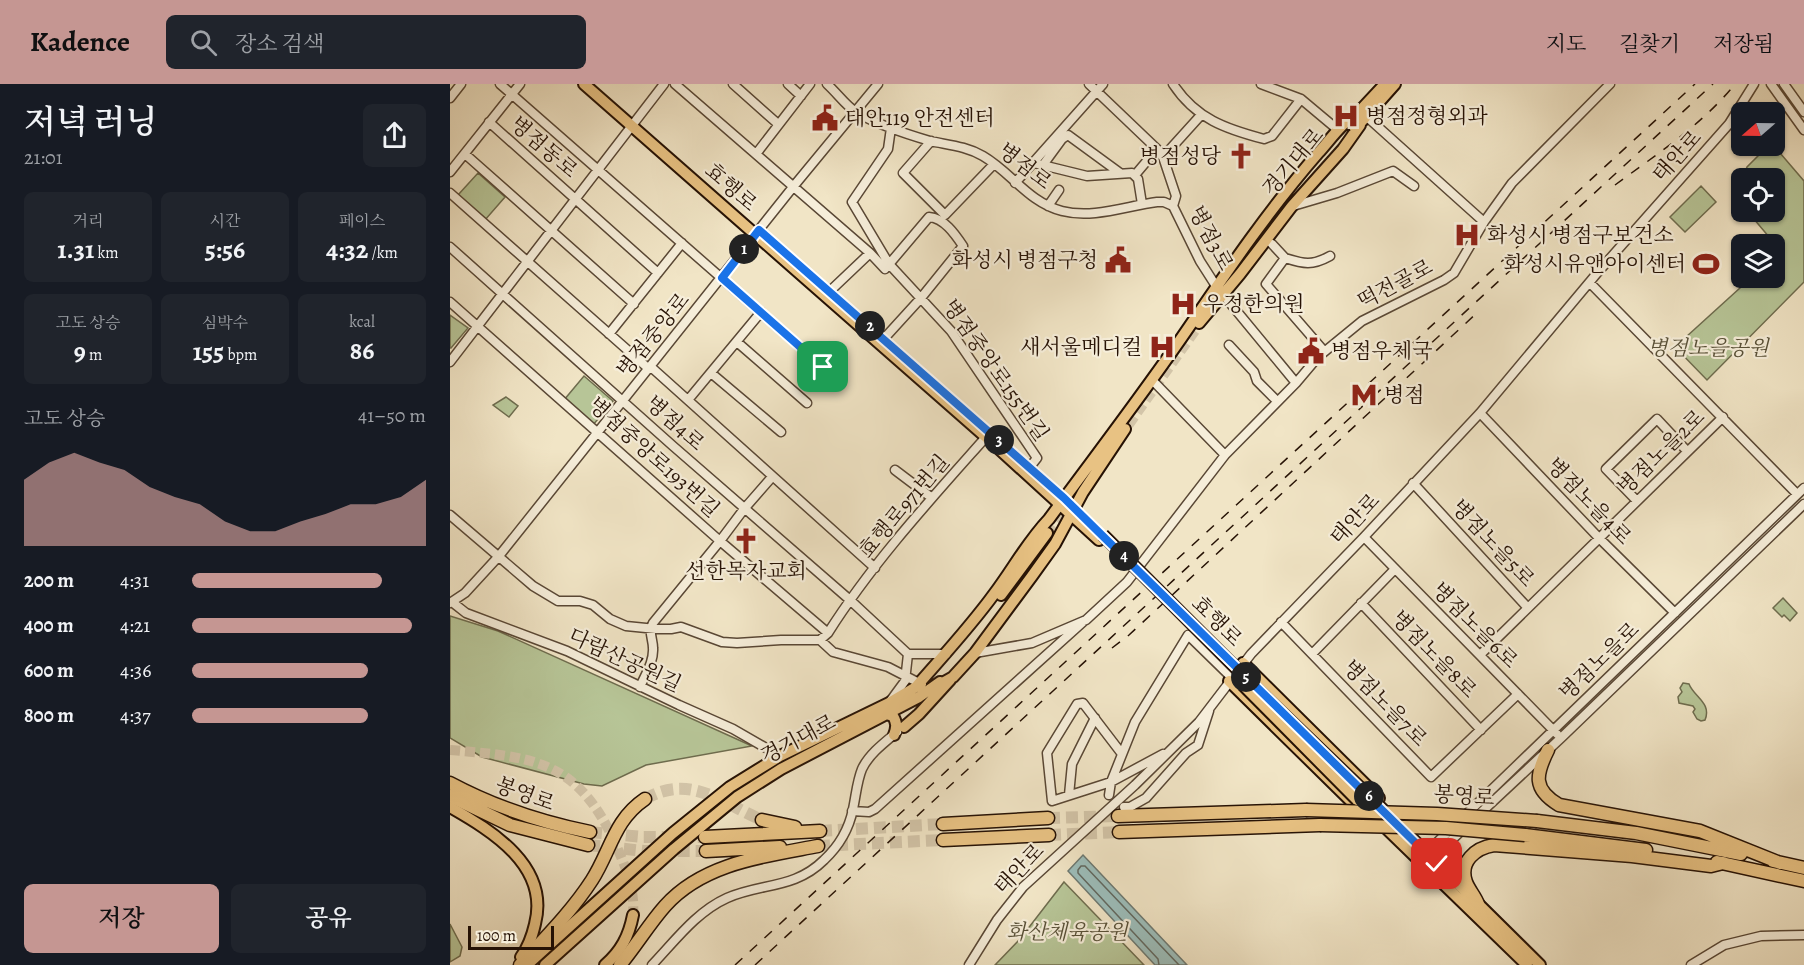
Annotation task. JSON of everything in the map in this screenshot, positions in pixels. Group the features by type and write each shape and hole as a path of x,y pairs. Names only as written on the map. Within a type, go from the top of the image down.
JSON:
{"highway":[{"path":"1548,750 1537,775 1538,782 1546,795 1559,805 1700,831 1780,863"},
{"name":"봉영로","path":"450,783 512,812 589,838 510,825 450,796"},
{"path":"520,965 576,903 594,878 622,821 645,799"},
{"name":"봉영로","path":"1121,811 1305,810 1437,814 1537,821 1678,840 1804,868"},
{"path":"943,825 1048,818"},
{"path":"705,837 820,831 762,820"},
{"name":"봉영로","path":"1119,832 1320,825 1422,827 1525,835 1628,847 1723,863 1804,881"},
{"path":"943,840 1050,835"},
{"path":"620,965 665,905 705,875 747,861 818,846 706,851"},
{"path":"1478,904 1466,880 1465,869 1471,855 1486,846 1632,856 1711,866 1723,863"}],"main road":[{"name":"효행로","path":"584,84 633,123 882,341 1101,537 1370,796 1398,825 1425,859 1527,965"},
{"name":"효행로","path":"593,84 633,123"},
{"name":"경기대로","path":"1236,271 1343,149 1385,84"},
{"name":"경기대로","path":"1236,271 1292,192 1355,120 1361,119 1395,84"},
{"path":"937,686 952,676 975,654 1055,544 1083,492 1219,290 1236,271 1281,197 1338,130 1352,117 1361,119"},
{"name":"효행로","path":"757,232 830,291 986,436 1028,470"},
{"name":"경기대로","path":"919,685 994,594 1034,535 1062,501 1219,290"},
{"name":"경기대로","path":"527,965 673,833 737,783 814,738 888,708 937,686 972,646 1049,534 958,652 941,669 888,708 780,769 737,797 674,849 545,965"},
{"name":"효행로","path":"1101,537 1357,800 1396,838 1448,875 1540,965"},
{"path":"1243,663 1379,798 1393,813 1398,825"},
{"path":"904,727 941,692 952,676"},
{"path":"1231,679 1350,800 1384,832 1396,838"},
{"path":"888,708 896,720 897,727 894,735"},
{"path":"450,807 486,828 518,855 533,880 539,909 530,946 515,965"},
{"path":"605,965 626,941 633,915"}],"street":[{"path":"450,98 461,84"},
{"name":"병점동로","path":"500,84 598,168"},
{"path":"450,172 520,84"},
{"name":"병점동로","path":"450,362 664,84"},
{"name":"병점중앙로155번길","path":"675,84 870,253 885,269 889,264"},
{"path":"733,84 778,124"},
{"path":"788,84 801,96"},
{"path":"756,154 810,84"},
{"name":"병점로","path":"827,84 856,112 891,128 931,141 967,149 994,164 1033,198 1061,211 1081,214 1164,202 1173,206"},
{"name":"병점중앙로","path":"451,603 465,593 500,556 793,187 878,84"},
{"path":"1039,164 1100,88 1089,84"},
{"path":"1173,84 1201,115 1237,132 1264,139 1272,136 1301,99"},
{"path":"1261,84 1301,99 1338,130"},
{"name":"떡전골로","path":"852,811 869,812 875,809 1122,588 1225,455 1324,351 1362,321 1454,273 1484,222 1512,183 1610,84"},
{"name":"태안로","path":"969,965 997,920 1023,887 1136,785 1171,749 1210,707 1243,663 1480,413 1729,124 1754,84"},
{"path":"1771,84 1804,130"},
{"path":"1784,84 1804,112"},
{"name":"병점3로","path":"1100,88 1158,149 1163,157 1176,196 1173,206 1200,261 1219,290 1296,382"},
{"path":"1163,157 1201,115"},
{"path":"1361,119 1484,222"},
{"name":"병점동로","path":"489,122 576,199"},
{"name":"병점중앙로155번길","path":"891,128 888,149 852,202 889,264 951,331 1037,458 1028,470"},
{"path":"1015,183 1039,164 1068,135 1120,173"},
{"path":"931,141 903,173 945,215 994,164"},
{"path":"1136,175 1158,149"},
{"path":"465,153 634,304"},
{"path":"1039,164 1087,176 1128,172 1136,175 1140,185 1142,204"},
{"path":"598,168 823,367"},
{"path":"1292,206 1337,193 1393,171 1414,186"},
{"path":"1048,206 1059,190"},
{"path":"450,193 609,334 688,400 875,568"},
{"path":"576,199 658,273"},
{"path":"882,341 963,246 942,222 929,217 889,264"},
{"path":"609,334 682,243"},
{"path":"1272,244 1285,258 1307,264 1317,264 1330,256"},
{"name":"병점4로","path":"450,247 744,509 850,600 908,654"},
{"path":"830,291 870,253"},
{"path":"1285,258 1266,284 1324,351"},
{"path":"1590,283 1723,417 1801,491"},
{"name":"병점중앙로193번길","path":"450,302 720,541 672,597 650,629"},
{"path":"688,400 761,312"},
{"path":"737,342 807,403"},
{"path":"1229,345 1254,372 1257,381 1277,401"},
{"path":"711,373 781,432"},
{"path":"1156,384 1225,455"},
{"name":"병점노을4로","path":"1480,413 1599,538 1675,613"},
{"name":"병점노을2로","path":"1599,538 1723,417"},
{"path":"1637,501 1606,469 1658,419 1687,451"},
{"name":"효행로971번길","path":"850,600 932,498 986,436"},
{"path":"895,471 932,498"},
{"path":"772,477 720,541 828,633"},
{"name":"병점노을5로","path":"1413,483 1528,608 1599,538"},
{"name":"병점노을로","path":"1447,841 1531,752 1801,491"},
{"name":"병점노을로","path":"1425,859 1561,738 1804,504"},
{"path":"450,516 500,556 532,586 558,601 580,601 593,605 610,619 626,626 650,629 681,627 722,642 820,640 828,633 850,600"},
{"path":"1770,520 1777,525 1777,529"},
{"name":"병점노을6로","path":"1364,537 1561,738"},
{"path":"1281,622 1311,654 1395,570"},
{"path":"1698,590 1698,594 1706,598"},
{"name":"다람산공원길","path":"451,603 466,613 567,651 733,729 780,756"},
{"name":"병점노을8로","path":"1361,603 1481,729"},
{"path":"1480,655 1528,608"},
{"path":"975,654 1032,643 1086,620"},
{"path":"640,687 654,650 650,629"},
{"path":"1109,795 1111,782 1135,722 1188,634 1231,679"},
{"path":"1650,637 1656,641 1656,646"},
{"path":"820,640 833,652 888,667 906,675 919,685"},
{"path":"888,708 905,681 908,654 946,654"},
{"name":"병점노을7로","path":"1311,654 1431,777 1518,694"},
{"path":"652,965 689,926 714,906 739,894 795,880 823,862 840,842 852,811 863,766 904,727 937,686"},
{"path":"1122,754 1083,703 1077,704 1047,753 1052,801 1111,782 1171,749"},
{"path":"1121,811 1146,798 1186,753 1198,745 1210,707"},
{"path":"1575,710 1578,716 1582,717"},
{"path":"1069,795 1072,764 1095,718"},
{"path":"1531,752 1535,753 1538,759"},
{"path":"1447,841 1445,860 1448,875"},
{"path":"1691,965 1724,945 1761,936 1804,935"}],"green space":[{"name":"병점노을공원","path":"1758,156 1783,156 1804,181 1804,282 1707,380 1675,347 1740,288 1785,288 1785,234 1767,234 1756,222 1785,222 1785,168 1747,167"},
{"path":"478,173 505,197 485,220 458,195"},
{"path":"1701,186 1716,202 1685,232 1670,217"},
{"path":"450,315 468,328 451,348 450,348"},
{"path":"584,376 613,401 593,425 564,400"},
{"path":"506,397 518,406 509,417 493,405"},
{"path":"1783,598 1797,613 1790,621 1773,608"},
{"path":"450,616 498,631 752,746 646,765 602,786 584,784 482,757 450,738"},
{"path":"1683,683 1689,684 1704,705 1707,714 1705,720 1697,719 1693,706 1679,703 1678,697 1682,692 1680,688"},
{"name":"화산체육공원","path":"1064,882 1144,965 995,965 1020,939"},
{"path":"450,924 462,947 460,956 450,962"}],"water":[{"path":"1083,855 1187,965 1155,965 1068,871"}],"tunnel":[{"path":"1120,437 1204,318"},
{"path":"1061,512 1094,467"},
{"path":"1051,536 1070,509"},
{"path":"450,750 529,761 550,768 569,779 586,795 616,845 631,887 633,915"},
{"path":"645,799 677,789 691,790 705,793 762,820"},
{"path":"1048,818 1118,816"},
{"path":"820,831 943,824"},
{"path":"590,832 643,837 705,837"},
{"path":"1049,835 1119,832"},
{"path":"818,846 943,840"},
{"path":"588,845 644,851 706,851"}],"railway":[{"path":"735,965 1695,84"},
{"path":"755,965 1713,84"},
{"path":"1615,185 1694,126 1735,84"},
{"path":"1112,648 1129,635 1479,311"}],"place":[{"name":"병점정형외과","path":"1346,116"},
{"name":"태안119 안전센터","path":"825,118"},
{"name":"병점성당","path":"1241,156"},
{"name":"화성시 병점구보건소","path":"1467,235"},
{"name":"화성시 병점구청","path":"1118,260"},
{"name":"화성시유앤아이센터","path":"1706,264"},
{"name":"우정한의원","path":"1183,304"},
{"name":"새서울메디컬","path":"1162,347"},
{"name":"병점우체국","path":"1311,351"},
{"name":"병점","path":"1364,395"},
{"name":"선한목자교회","path":"746,541"}],"route":[{"path":"823,367 722,278 759,230 1064,498 1437,864"}]}
